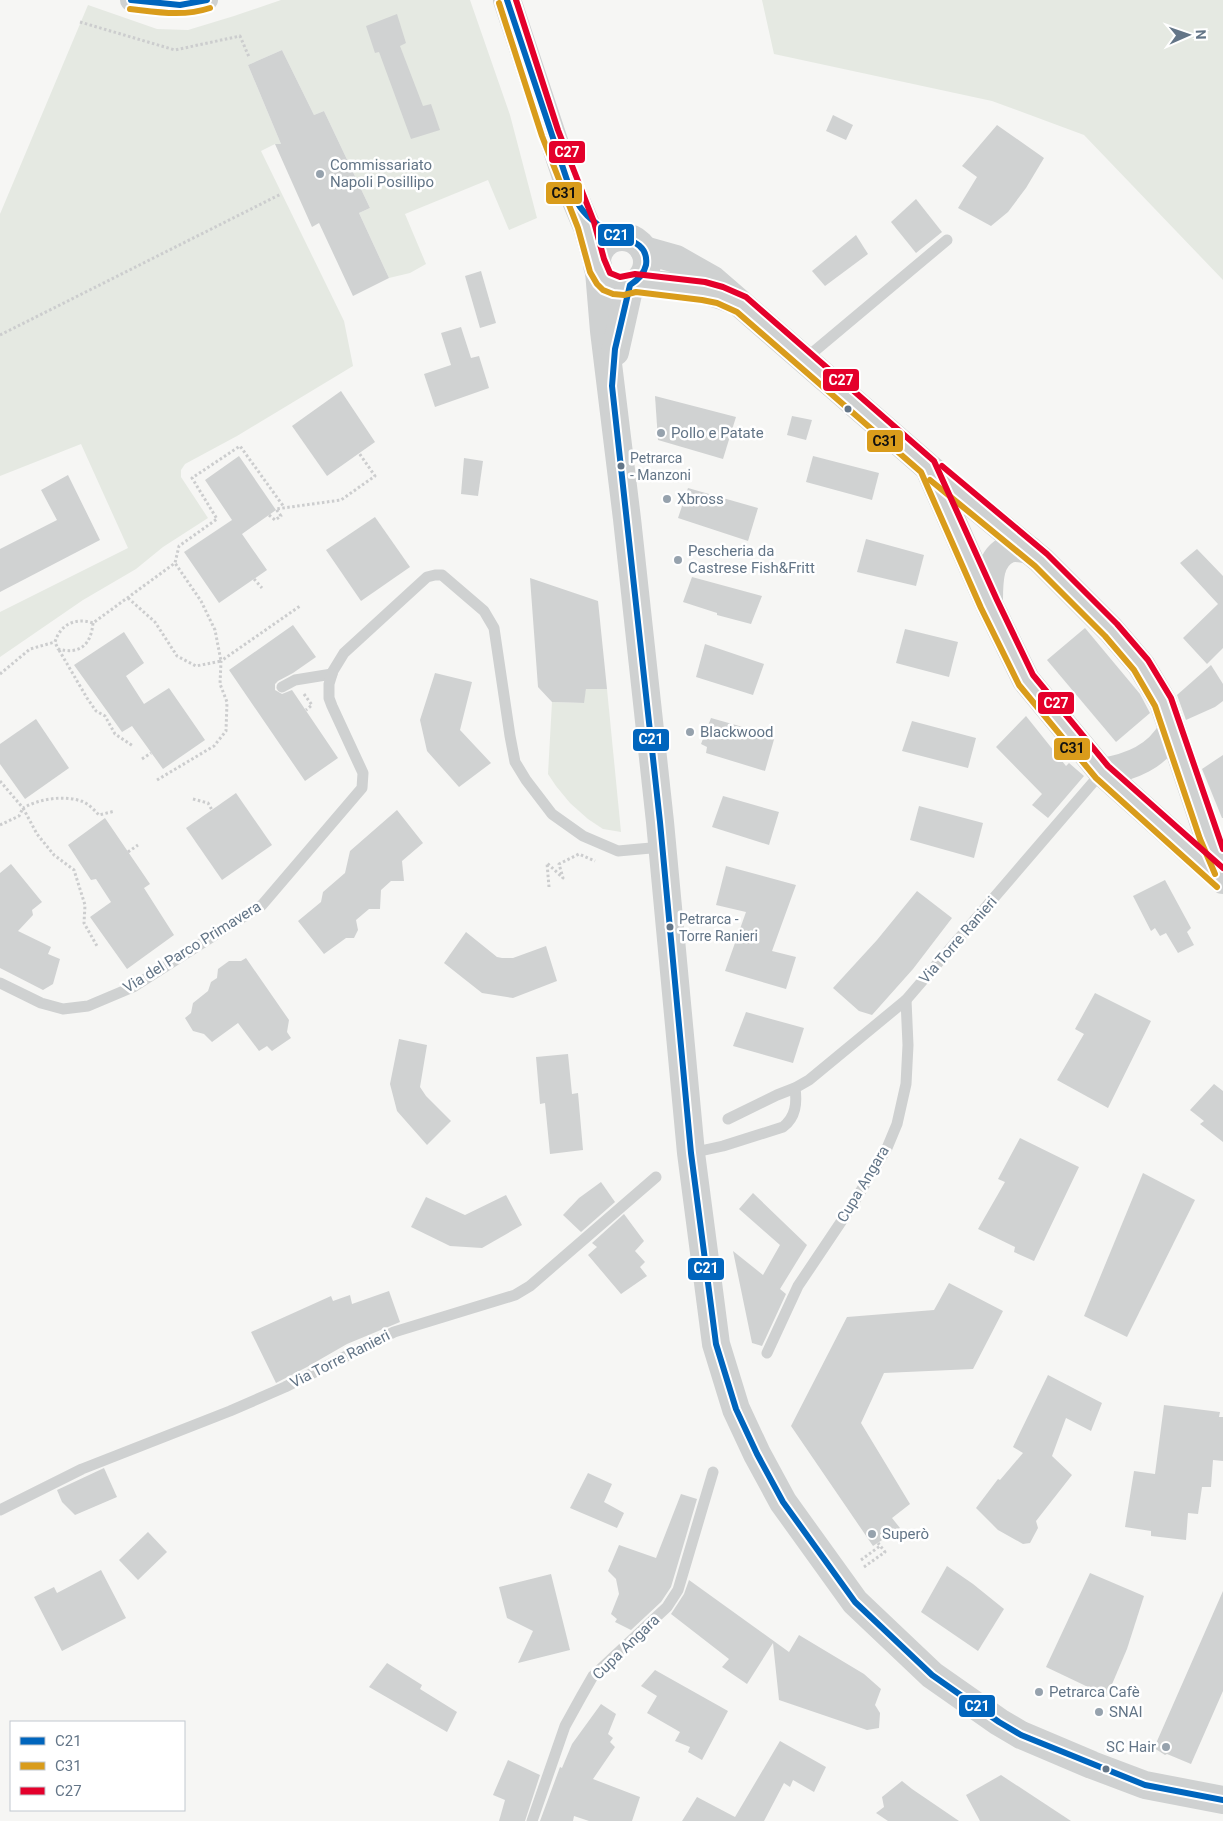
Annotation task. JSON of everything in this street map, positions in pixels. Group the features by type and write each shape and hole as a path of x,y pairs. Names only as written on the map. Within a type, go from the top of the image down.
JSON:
{"street":[{"path":"131,0 162,4 199,3 207,0"},
{"path":"507,0 566,177 587,227 598,268 603,278 610,284 619,287 632,284 679,287 720,295 742,304"},
{"path":"579,207 609,232 633,244 688,264 714,280 928,467 1030,550 1111,630 1141,665 1164,702 1208,836 1223,871"},
{"path":"612,386 615,349 632,284 642,277 647,261 633,244 610,240 603,246 599,254 598,268 662,847 691,1153 716,1344 736,1409 757,1454 783,1502 855,1602 932,1675 999,1722 1021,1735 1092,1765 1145,1784 1223,1800"},
{"path":"928,467 989,604 1026,680 1102,772 1223,880"},
{"path":"989,604 989,585 992,567 1000,555 1011,548 1030,550"},
{"path":"1102,772 1137,763 1166,740 1172,730"}],"lane":[{"path":"805,359 947,240"},
{"name":"Via del Parco Primavera","path":"0,982 52,1007 63,1009 88,1006 133,987 262,905 362,788 364,773 329,698 329,684 332,674 344,653 427,577 435,575 442,575 484,611 494,628 510,736 516,762 526,780 552,814 584,836 618,851 662,847"},
{"path":"282,687 295,680 332,674"},
{"name":"Via Torre Ranieri","path":"728,1119 777,1095 796,1088 809,1080 906,1000 1102,772"},
{"name":"Cupa Angara","path":"767,1353 798,1286 851,1207 887,1148 897,1124 906,1084 908,1045 906,1000"},
{"path":"691,1153 723,1146 783,1127 789,1122 796,1107 796,1088"},
{"name":"Via Torre Ranieri","path":"0,1510 82,1469 230,1411 285,1387 394,1332 516,1295 539,1278 656,1177"},
{"name":"Cupa Angara","path":"532,1821 565,1726 585,1690 594,1676 667,1607 678,1590 713,1472"}],"path":[{"path":"80,22 175,50 240,36 249,57"},
{"path":"0,335 281,194"},
{"path":"93,623 174,564 179,546 217,520 192,478 240,446 284,507"},
{"path":"269,515 275,520 281,516 276,508 341,500 375,476 359,453"},
{"path":"157,780 214,746 226,731 227,702 220,684 221,662 215,630 201,600 174,564"},
{"path":"254,579 262,588"},
{"path":"128,598 155,622 177,656 196,666 221,662 300,606"},
{"path":"93,623 85,620 66,625 58,633 55,642 96,711 105,716 116,734 133,746"},
{"path":"58,649 66,651 84,647 92,634 93,623"},
{"path":"0,674 30,649 55,642"},
{"path":"142,759 151,753"},
{"path":"0,781 23,808 37,834 54,855 74,870 85,905 84,923 97,946"},
{"path":"0,825 19,816 23,808 34,802 59,798 81,801 99,815 115,811"},
{"path":"193,799 208,803 212,810"},
{"path":"128,852 138,845"},
{"path":"549,887 548,863 563,878 559,864 565,861"},
{"path":"860,1560 879,1544 885,1552 864,1567"}],"shaded area":[{"path":"281,0 470,0 510,115 537,218 509,230 488,180 405,214 426,264 410,273 389,278 359,213 370,208 324,111 314,115 282,50 248,65 281,144 275,144 261,151 344,321 353,366 237,436 185,464 181,470 181,477 208,518 163,547 136,569 83,600 0,657 0,612 128,548 81,444 0,476 0,214 88,5 157,29 188,30"},
{"path":"762,0 1223,0 1223,280 1084,135 992,101 774,54"},
{"path":"586,689 607,689 621,832 603,829 588,819 570,803 548,774 552,702 583,703"}],"building":[{"path":"397,14 406,43 400,46 423,106 431,104 440,130 411,139 379,52 375,53 366,26"},
{"path":"282,50 314,115 324,111 370,208 359,213 389,278 353,296 319,223 312,227 275,144 281,144 248,65"},
{"path":"833,115 853,125 846,140 826,131"},
{"path":"997,125 1044,158 1026,188 1008,212 991,226 958,208 977,177 962,166"},
{"path":"916,199 942,232 916,253 891,222"},
{"path":"856,235 868,254 825,286 812,271"},
{"path":"481,271 496,323 480,328 465,276"},
{"path":"461,327 471,358 479,356 489,388 435,407 424,374 451,365 441,333"},
{"path":"341,391 375,442 327,476 292,426"},
{"path":"655,396 736,417 723,459 658,440"},
{"path":"792,416 812,420 806,440 787,435"},
{"path":"239,456 276,510 242,534 267,570 219,603 184,552 232,520 205,480"},
{"path":"813,456 879,473 872,500 806,482"},
{"path":"464,458 483,461 478,496 461,494"},
{"path":"68,475 100,540 0,592 0,549 57,520 41,490"},
{"path":"688,488 758,508 748,541 678,518"},
{"path":"375,517 410,567 361,601 326,550"},
{"path":"866,539 924,555 916,586 857,572"},
{"path":"1197,549 1223,576 1223,648 1207,664 1183,638 1218,604 1180,563"},
{"path":"692,577 762,596 751,624 717,615 717,613 683,602"},
{"path":"530,578 598,601 607,689 586,689 584,703 552,702 538,687"},
{"path":"293,625 316,657 278,681 275,684 275,690 282,694 292,690 338,758 305,781 229,670"},
{"path":"1085,628 1140,694 1150,713 1116,742 1047,660"},
{"path":"905,629 958,642 949,677 896,663"},
{"path":"124,632 144,663 126,676 144,704 169,688 205,740 163,769 132,726 122,732 74,665"},
{"path":"705,644 764,664 753,695 696,677"},
{"path":"1211,665 1223,684 1223,701 1215,707 1186,720 1177,695"},
{"path":"435,673 472,682 460,730 491,763 459,787 427,751 420,720"},
{"path":"1026,716 1066,766 1069,763 1084,776 1048,818 1032,805 1042,794 996,747"},
{"path":"711,718 775,736 765,771 706,753 707,747 701,744"},
{"path":"36,719 69,768 25,799 0,764 0,744"},
{"path":"912,721 976,738 968,768 902,751"},
{"path":"1223,755 1223,818 1222,818 1202,769"},
{"path":"236,793 272,845 222,880 186,828"},
{"path":"723,796 779,812 769,845 712,827"},
{"path":"919,806 983,823 974,858 910,840"},
{"path":"397,810 423,843 402,861 404,881 391,881 381,890 380,909 369,909 356,920 358,930 354,938 346,938 324,954 298,921 321,902 323,892 345,873 350,851"},
{"path":"105,818 150,884 144,888 174,935 127,969 90,917 111,902 96,879 91,880 68,845"},
{"path":"11,864 42,902 32,910 33,915 18,931 51,947 48,954 60,959 53,984 43,990 0,968 0,873"},
{"path":"726,866 796,885 772,951 796,957 786,989 725,971 746,912 716,905"},
{"path":"1165,880 1191,928 1187,932 1194,945 1178,953 1166,933 1160,936 1155,928 1151,931 1133,896"},
{"path":"917,891 952,918 913,969 872,1015 859,1011 833,988 877,940"},
{"path":"466,932 497,957 502,958 513,958 546,946 557,981 513,998 482,993 444,963"},
{"path":"246,958 289,1020 287,1032 291,1038 272,1051 267,1046 259,1051 238,1023 212,1042 204,1034 193,1031 185,1018 191,1013 193,1003 208,991 211,982 217,978 218,969 229,961 241,961"},
{"path":"1095,993 1151,1021 1108,1108 1057,1080 1084,1034 1075,1029"},
{"path":"746,1012 804,1028 793,1063 733,1046"},
{"path":"399,1039 427,1045 420,1087 426,1096 451,1121 427,1145 397,1111 390,1084"},
{"path":"568,1054 572,1094 578,1093 583,1150 550,1154 545,1103 540,1104 536,1057"},
{"path":"1214,1084 1223,1091 1223,1142 1200,1124 1204,1121 1190,1110"},
{"path":"1020,1138 1079,1167 1034,1261 1014,1252 1015,1247 978,1229 1005,1182 998,1179"},
{"path":"1143,1173 1195,1200 1127,1337 1084,1316"},
{"path":"601,1182 615,1202 581,1232 563,1215 579,1198"},
{"path":"753,1193 807,1245 780,1289 786,1294 762,1346 752,1343 733,1251 763,1275 780,1245 739,1209"},
{"path":"506,1195 522,1225 482,1248 450,1246 411,1227 426,1197 465,1215"},
{"path":"624,1214 644,1241 635,1251 645,1262 640,1267 647,1276 621,1294 588,1255 597,1247 592,1243"},
{"path":"949,1283 1003,1311 973,1369 884,1373 861,1423 910,1504 892,1518 900,1528 873,1546 791,1426 847,1317 934,1310"},
{"path":"389,1291 400,1322 347,1344 276,1383 251,1332 331,1296 333,1301 350,1295 352,1304"},
{"path":"1048,1375 1102,1403 1091,1431 1066,1418 1052,1456 1072,1475 1036,1521 1038,1528 1030,1543 1023,1544 998,1530 976,1508 998,1479 1000,1480 1023,1453 1013,1447"},
{"path":"1164,1405 1220,1412 1219,1417 1223,1417 1223,1461 1213,1460 1211,1487 1202,1487 1198,1514 1188,1513 1186,1540 1151,1536 1151,1531 1125,1527 1134,1471 1155,1474"},
{"path":"104,1468 117,1497 75,1515 62,1502 57,1490"},
{"path":"588,1473 612,1484 604,1502 624,1513 617,1528 570,1508"},
{"path":"681,1494 697,1499 671,1587 661,1602 631,1630 615,1622 617,1619 611,1614 619,1594 616,1579 608,1571 619,1545 656,1558"},
{"path":"148,1532 167,1552 138,1580 119,1560"},
{"path":"947,1566 1004,1609 978,1651 921,1612"},
{"path":"101,1570 126,1618 62,1651 34,1597 54,1587 57,1593"},
{"path":"1090,1573 1144,1596 1127,1649 1107,1696 1046,1667"},
{"path":"551,1574 570,1650 518,1663 533,1631 507,1618 499,1587"},
{"path":"689,1580 789,1652 799,1635 864,1674 881,1689 875,1705 880,1713 879,1728 867,1730 779,1700 773,1643 747,1684 722,1667 729,1659 671,1614 684,1594"},
{"path":"1223,1591 1223,1691 1191,1764 1167,1754 1165,1755 1154,1748"},
{"path":"387,1663 422,1685 420,1689 457,1712 447,1732 369,1687"},
{"path":"655,1670 728,1711 702,1760 688,1752 690,1747 675,1741 680,1732 647,1713 657,1696 641,1686"},
{"path":"601,1704 616,1714 608,1734 613,1738 610,1742 615,1747 593,1779 640,1797 632,1821 589,1821 574,1816 573,1821 540,1821 560,1767 562,1768 572,1744"},
{"path":"780,1741 826,1767 814,1792 793,1780 790,1787 784,1783 764,1821 682,1821 697,1797 735,1817"},
{"path":"508,1760 540,1775 525,1821 499,1821 505,1800 493,1795"},
{"path":"1001,1775 1071,1821 980,1821 966,1795"},
{"path":"902,1781 959,1821 888,1821 876,1813 884,1807 882,1797"}],"transit line":[{"name":"C21","path":"131,0 180,5 207,0"},
{"name":"C21","path":"507,0 568,183 576,200 586,215 604,230 641,247 646,258 644,271 630,285 615,349 612,386 660,822 691,1153 716,1344 736,1409 757,1454 783,1502 855,1602 932,1675 999,1722 1021,1735 1145,1785 1223,1800"},
{"name":"C27","path":"516,0 558,130 594,222 604,259 610,273 620,277 635,274 705,282 746,297 934,461 1033,675 1108,766 1223,868"},
{"name":"C31","path":"499,3 542,136 578,228 590,272 597,284 603,290 613,294 624,295 636,292 702,300 717,303 737,312 921,472 981,608 1019,685 1096,778 1217,887"},
{"name":"C31","path":"130,9 180,13 210,8"},
{"name":"C27","path":"942,466 1047,554 1117,624 1148,660 1171,698 1223,849"},
{"name":"C31","path":"930,480 1035,566 1105,636 1134,670 1155,706 1200,839 1215,874"}],"place":[{"name":"Commissariato Napoli Posillipo","path":"320,174"},
{"name":"Pollo e Patate","path":"661,433"},
{"name":"Petrarca - Manzoni","path":"621,466"},
{"name":"Xbross","path":"667,499"},
{"name":"Pescheria da Castrese Fish&Fritt","path":"678,560"},
{"name":"Blackwood","path":"690,732"},
{"name":"Petrarca - Torre Ranieri","path":"670,927"},
{"name":"Superò","path":"872,1534"},
{"name":"Petrarca Cafè","path":"1039,1692"},
{"name":"SNAI","path":"1099,1712"},
{"name":"SC Hair","path":"1166,1747"}]}
